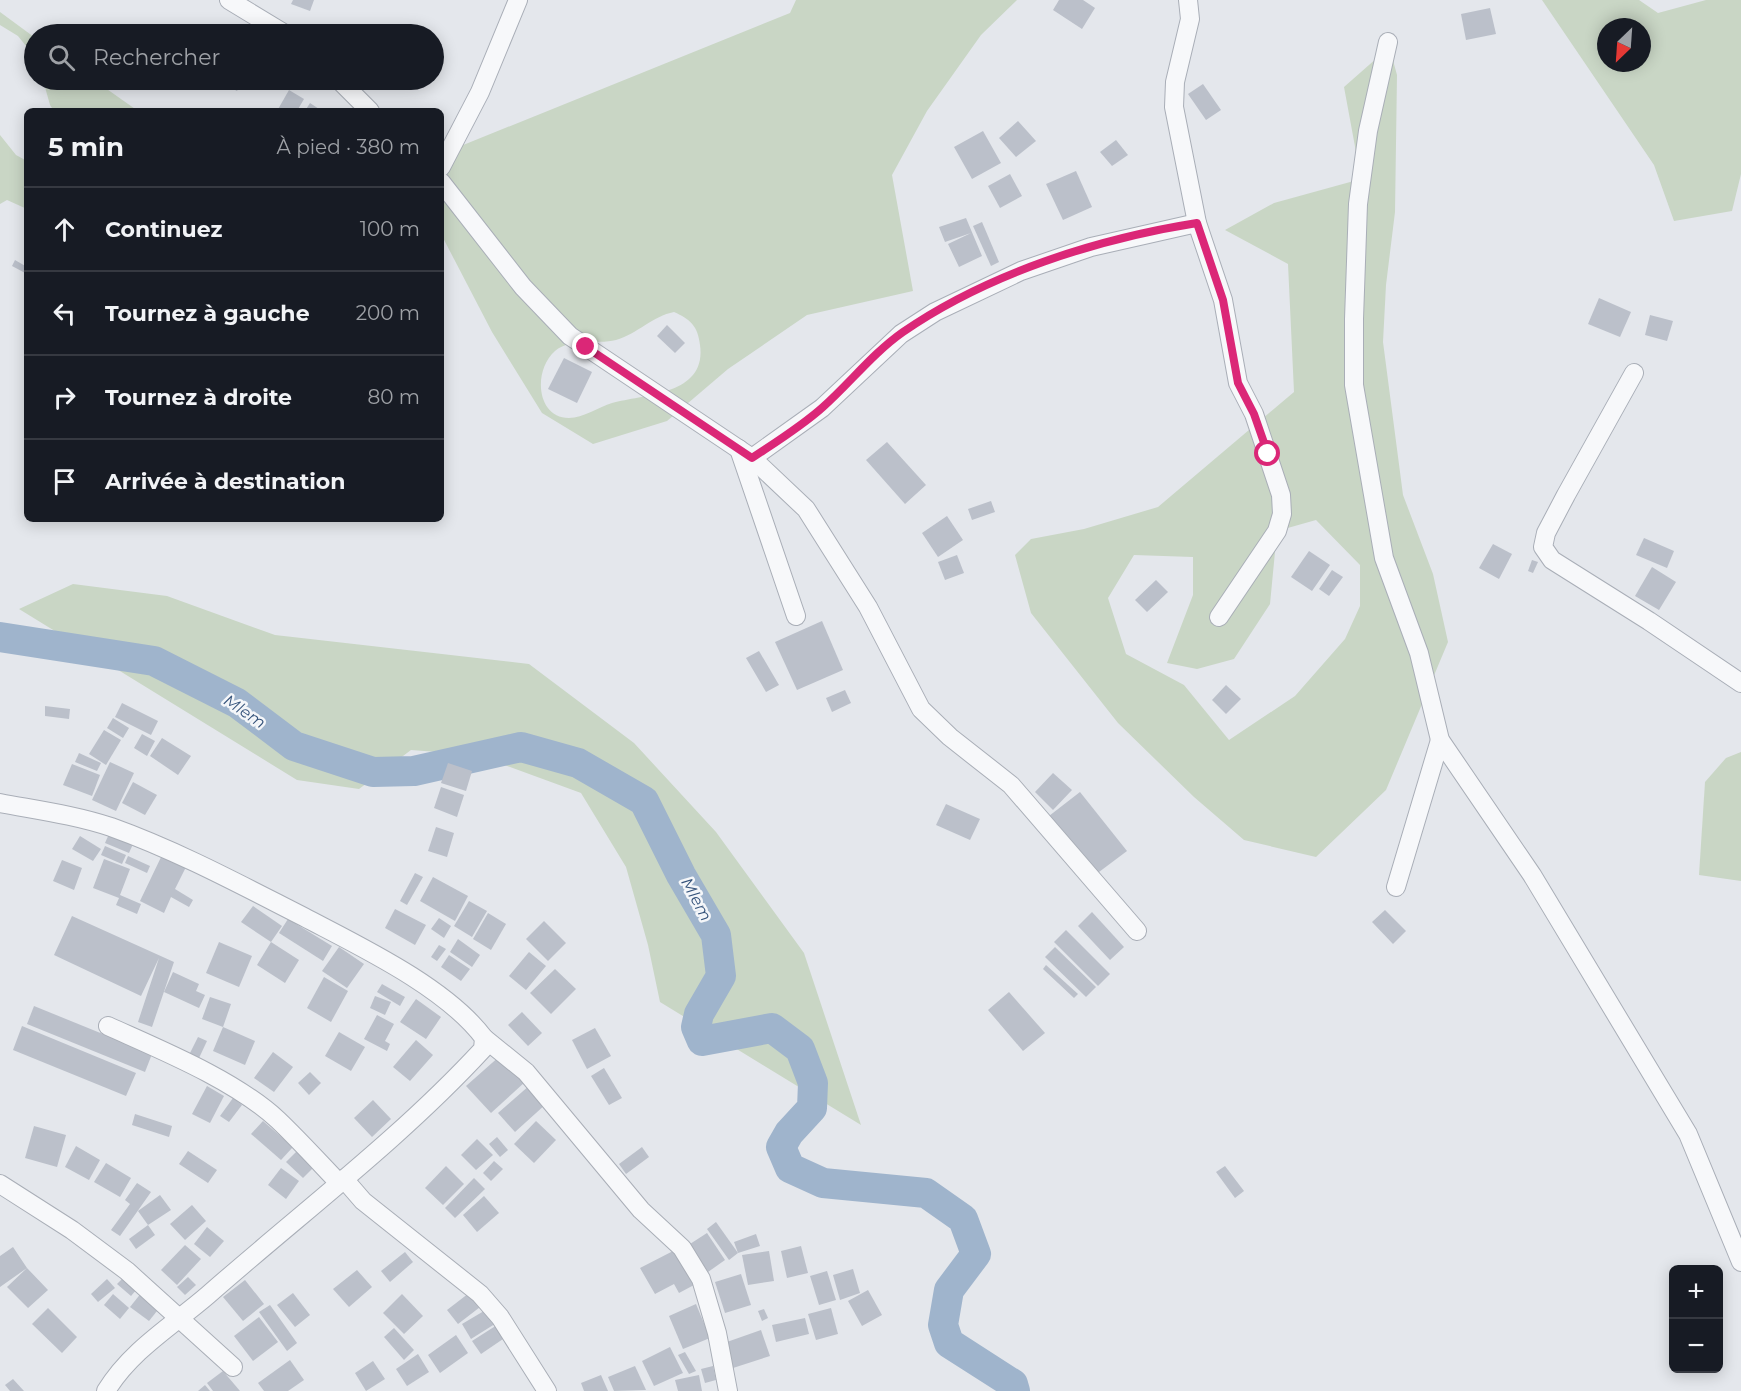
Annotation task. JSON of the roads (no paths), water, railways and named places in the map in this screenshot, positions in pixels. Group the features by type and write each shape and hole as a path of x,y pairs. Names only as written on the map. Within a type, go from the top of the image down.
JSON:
{"street":[{"path":"229,0 269,24"},
{"path":"444,161 480,92 518,0"},
{"path":"1188,0 1190,19 1175,82 1174,101 1197,223 1223,300 1238,383 1254,414 1281,495 1282,514 1277,531 1219,617"},
{"path":"1388,42 1368,131 1358,204 1354,384 1384,558 1419,652 1440,740 1532,875 1688,1134 1741,1262"},
{"path":"349,90 367,108"},
{"path":"444,186 523,287 570,336 746,453 806,509 868,607 921,709 950,737 1011,785 1137,931"},
{"path":"746,453 822,408 901,334 935,312 1021,271 1091,247 1197,223"},
{"path":"1634,373 1546,533 1543,547 1552,560 1650,621 1741,683"},
{"path":"746,453 796,616"},
{"path":"1396,887 1440,740"},
{"path":"0,803 60,813 109,826 159,846 231,879 384,959 447,1002 476,1027 484,1038 526,1072 634,1202 682,1248 700,1280 717,1333 728,1391"},
{"path":"108,1026 175,1057 231,1087 277,1118 363,1201 480,1294 500,1317 547,1391"},
{"path":"106,1391 132,1355 181,1318 342,1181 466,1067 483,1048 484,1038"},
{"path":"0,1184 72,1230 127,1271 233,1367"}],"waterway":[{"name":"Mlem","path":"0,637 154,661 237,703 294,746 373,772 414,771 521,747 578,763 644,801 681,875 716,935 721,976 699,1014 696,1027 702,1041 772,1028 800,1049 813,1083 812,1108 789,1133 781,1147 790,1168 823,1183 926,1193 963,1219 976,1254 949,1290 943,1325 949,1343 1013,1384 1015,1391"}]}
